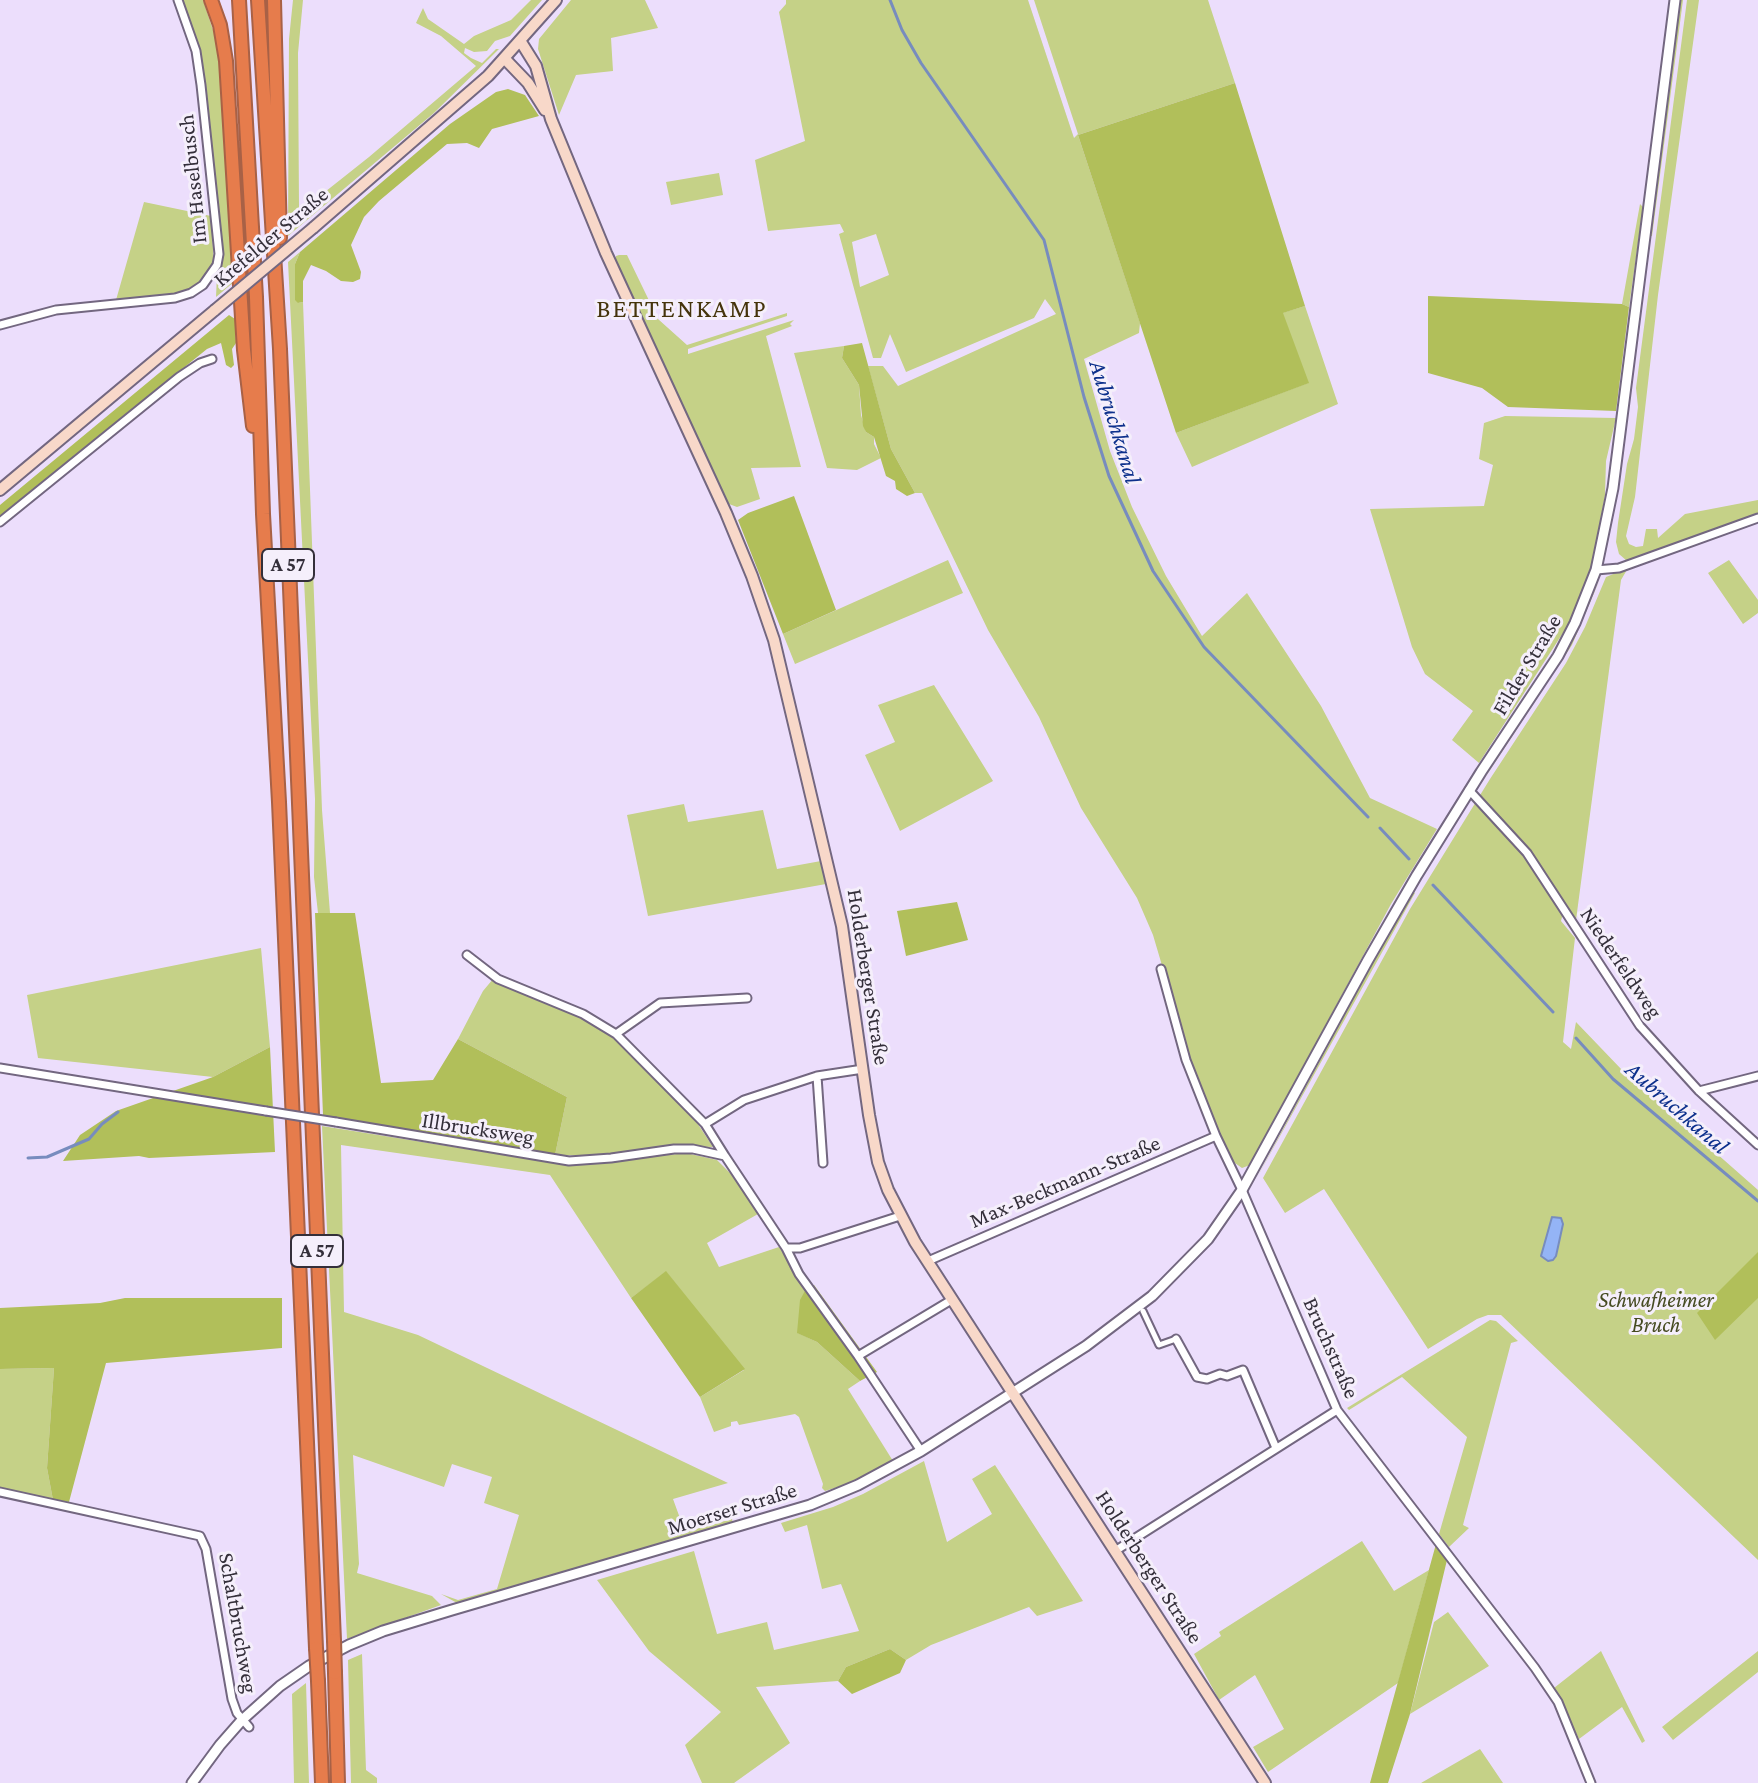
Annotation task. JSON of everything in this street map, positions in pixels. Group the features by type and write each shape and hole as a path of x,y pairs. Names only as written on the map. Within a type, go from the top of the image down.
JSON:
{"highway":[{"path":"211,0 220,25 226,61 244,350 257,486 263,514"},
{"name":"A 57","path":"239,0 256,297 263,514 280,818 322,1783"},
{"name":"A 57","path":"258,0 280,349 338,1783"},
{"path":"274,0 280,134"},
{"path":"280,349 280,134 284,0"}],"main road":[{"name":"Krefelder Straße","path":"0,490 418,139 505,59 556,0"},
{"name":"Holderberger Straße","path":"521,42 536,66 551,119 606,253 726,513 774,640 839,912 878,1162 900,1216 1011,1393 1265,1783"},
{"name":"Holderberger Straße","path":"505,59 528,83 551,119"}],"street":[{"name":"Im Haselbusch","path":"0,325 56,310 175,298 203,285 217,265 219,254 197,62 187,21 178,0"},
{"name":"Filder Straße","path":"1242,1190 1368,960 1469,790 1558,656 1596,570 1613,488 1675,0"},
{"path":"0,522 179,377 212,359"},
{"path":"1596,570 1619,568 1758,518"},
{"name":"Niederfeldweg","path":"1469,790 1527,853 1640,1026 1699,1091 1758,1145"},
{"path":"467,955 498,979 583,1014 616,1034 705,1124 786,1248 799,1274 921,1451"},
{"name":"Bruchstraße","path":"1161,969 1186,1060 1216,1136 1337,1410 1535,1668 1558,1702 1591,1783"},
{"path":"616,1034 660,1003 747,998"},
{"name":"Illbrucksweg","path":"0,1068 569,1161 674,1149 693,1149 725,1156"},
{"path":"705,1124 744,1100 817,1076 863,1069"},
{"path":"817,1076 823,1163"},
{"path":"1699,1091 1758,1076"},
{"name":"Max-Beckmann-Straße","path":"928,1261 1216,1136"},
{"name":"Moerser Straße","path":"192,1783 220,1745 246,1723 280,1686 309,1666 372,1636 810,1505 858,1485 921,1451 1086,1346 1152,1296 1208,1239 1242,1190"},
{"path":"786,1248 800,1248 900,1216"},
{"path":"858,1356 953,1299"},
{"path":"1143,1311 1159,1345 1176,1339 1197,1377 1227,1376 1243,1370 1276,1448"},
{"path":"1115,1551 1337,1410"},
{"name":"Schaltbruchweg","path":"0,1492 200,1536 206,1549 232,1699 246,1723"}],"green space":[{"path":"182,0 203,0 219,59 234,282 216,297 221,263 203,76 195,36"},
{"path":"293,0 303,0 298,53 299,207 311,203 369,157 476,66 441,36 416,23 423,8 428,19 464,44 474,36 511,20 531,0 542,0 510,36 495,41 487,51 474,52 465,48 464,53 482,63 499,49 434,113 288,236 289,39"},
{"path":"571,0 645,0 658,28 611,38 613,71 576,75 559,115 538,49 539,39"},
{"path":"786,0 1028,0 1074,138 1078,134 1034,0 1208,0 1235,83 1078,135 1140,323 1139,333 1084,359 1110,451 1132,507 1166,576 1202,636 1247,593 1321,706 1370,798 1437,829 1391,904 1250,1165 1242,1168 1232,1161 1217,1131 1192,1067 1153,935 1137,898 1081,808 1039,717 988,630 922,493 915,493 891,449 868,366 883,366 898,386 1056,314 1045,299 1034,318 906,372 890,334 881,358 873,358 839,234 844,232 840,224 768,231 755,160 805,141 779,12","holes":["876,234 889,275 860,287 852,242"]},
{"path":"1681,0 1683,0 1650,236"},
{"path":"1687,0 1699,0 1658,295 1635,497 1626,536 1629,544 1643,546 1646,529 1657,529 1658,538 1685,514 1758,500 1758,514 1627,561 1619,554 1616,542 1618,523 1634,439 1638,407 1636,388"},
{"path":"1235,83 1305,306 1283,313 1309,383 1176,433 1078,135"},
{"path":"508,89 525,95 539,116 492,129 479,148 467,143 447,144 364,217 351,245 361,272 360,279 341,281 311,265 303,281 303,302 298,303 295,300 295,264 300,252 450,124 496,92"},
{"path":"719,173 723,195 671,205 666,182"},
{"path":"144,202 211,216 214,265 190,291 175,296 116,300"},
{"path":"1640,204 1643,207 1629,307 1622,304"},
{"path":"300,252 295,264 298,303 303,302 322,810 330,913 318,913 314,877 315,799 288,262"},
{"path":"619,255 627,255 658,319 687,345 787,313 787,316 688,349 688,354 794,320 790,324 792,326 766,336 801,467 751,468 760,499 737,507 729,504 616,261"},
{"path":"1428,296 1622,304 1629,307 1616,411 1508,407 1482,388 1428,373"},
{"path":"1305,306 1338,404 1192,467 1176,433 1308,383 1282,313"},
{"path":"229,315 235,319 236,343 232,349 234,365 231,368 226,365 221,343 207,349 0,516 0,505"},
{"path":"862,343 891,449 915,493 907,496 896,489 895,481 886,476 874,437 863,426 859,385 842,358 844,346"},
{"path":"844,346 842,358 859,385 861,415 866,432 874,437 881,458 857,470 827,468 794,353"},
{"path":"1505,416 1616,418 1606,461 1605,495 1591,570 1570,622 1479,763 1452,740 1473,711 1425,674 1412,647 1370,509 1484,506 1493,465 1479,459 1484,423"},
{"path":"794,496 836,610 783,634 738,520 748,513"},
{"path":"948,560 963,593 795,664 783,634"},
{"path":"1729,560 1758,600 1758,613 1743,624 1708,573"},
{"name":"Schwafheimer Bruch","path":"1628,568 1621,580 1576,920 1564,909 1561,921 1575,938 1563,1042 1571,1049 1576,1022 1623,1071 1758,1190 1758,1560 1501,1315 1477,1319 1428,1349 1324,1189 1285,1213 1263,1178 1410,909 1566,663 1606,577"},
{"path":"1600,579 1572,645 1477,790 1571,642"},
{"path":"934,685 993,781 900,831 865,755 895,742 878,705"},
{"path":"684,804 688,822 763,810 777,869 821,861 826,884 648,916 627,815"},
{"path":"1415,893 1255,1181 1390,931"},
{"path":"957,902 968,940 906,956 897,911"},
{"path":"315,913 355,913 381,1083 433,1080 458,1039 567,1097 555,1155 323,1115"},
{"path":"261,948 270,1047 213,1077 38,1058 27,995"},
{"path":"493,979 582,1017 615,1037 690,1112 713,1147 676,1146 599,1156 555,1155 567,1097 458,1039 483,991"},
{"path":"270,1047 275,1152 63,1161 80,1135 116,1111 213,1077"},
{"path":"322,1126 554,1163 586,1164 686,1153 717,1160 733,1176 758,1214 707,1243 719,1267 779,1247 806,1289 798,1333 817,1342 860,1381 848,1389 893,1461 857,1481 825,1491 799,1417 795,1414 739,1425 737,1421 731,1422 731,1426 714,1432 700,1397 744,1370 666,1272 631,1298 550,1175 341,1145 344,1312 418,1335 728,1483 673,1499 685,1532 732,1519 733,1523 457,1603 441,1594 458,1600 497,1589 519,1515 484,1503 492,1477 452,1464 444,1487 353,1455 357,1573 432,1596 441,1605 347,1639"},
{"path":"1758,1252 1758,1298 1715,1340 1697,1313"},
{"path":"666,1271 745,1369 700,1397 631,1298"},
{"path":"814,1285 877,1372 860,1381 817,1342 797,1333 800,1300 806,1289"},
{"path":"125,1298 282,1298 282,1348 106,1363 69,1502 53,1500 47,1468 54,1368 0,1369 0,1308 100,1303"},
{"path":"1490,1320 1496,1321 1518,1341 1511,1343 1463,1525 1469,1528 1449,1547 1439,1534 1467,1437 1402,1377 1349,1410 1347,1408"},
{"path":"54,1368 47,1468 53,1500 0,1489 0,1369"},
{"path":"924,1461 947,1542 992,1514 972,1479 995,1465 1083,1601 1037,1616 1029,1607 931,1645 906,1660 890,1649 846,1667 838,1681 756,1687 790,1743 734,1783 702,1783 685,1745 721,1712 649,1651 597,1580 694,1551 717,1634 767,1622 774,1650 859,1631 841,1584 822,1589 807,1525 785,1532 781,1523 863,1494"},
{"path":"1362,1541 1394,1591 1429,1570 1398,1683 1268,1772 1253,1747 1284,1729 1255,1675 1219,1700 1194,1654 1221,1636 1219,1632"},
{"path":"1436,1544 1447,1560 1410,1714 1388,1783 1370,1783"},
{"path":"1448,1612 1489,1666 1410,1714 1434,1622"},
{"path":"890,1649 906,1660 900,1673 852,1694 838,1681 846,1667"},
{"path":"1601,1651 1645,1741 1642,1743 1622,1707 1579,1739 1554,1688"},
{"path":"1758,1651 1758,1672 1673,1740 1662,1727"},
{"path":"362,1654 366,1770 377,1778 377,1783 351,1783 348,1660"},
{"path":"306,1683 309,1783 294,1783 292,1694"},
{"path":"1480,1749 1503,1783 1421,1783"}],"water":[{"path":"1552,1217 1561,1218 1563,1224 1556,1256 1548,1261 1541,1256"}],"waterway":[{"name":"Aubruchkanal","path":"890,0 902,30 921,63 1044,240 1084,397 1109,476 1153,571 1204,647 1368,817"},
{"name":"Aubruchkanal","path":"1380,828 1409,859"},
{"name":"Aubruchkanal","path":"1433,885 1553,1012"},
{"name":"Aubruchkanal","path":"1576,1038 1613,1079 1758,1201"},
{"path":"28,1158 47,1157 89,1139 118,1112"}],"district":[{"name":"BETTENKAMP","path":"682,309"}]}
